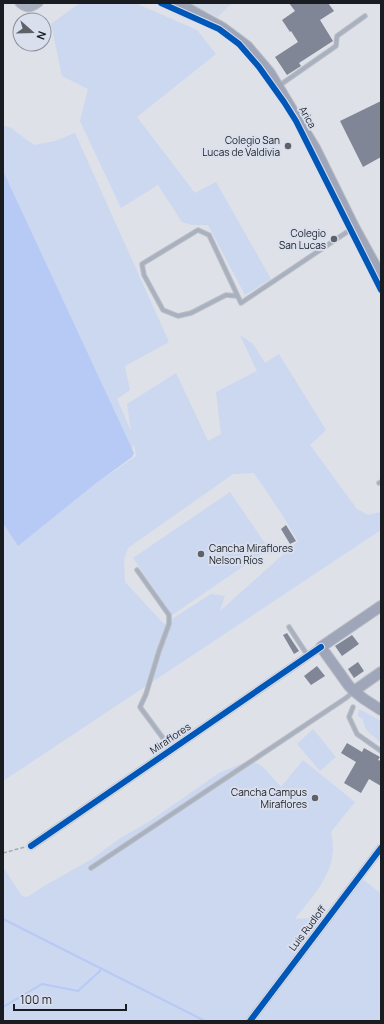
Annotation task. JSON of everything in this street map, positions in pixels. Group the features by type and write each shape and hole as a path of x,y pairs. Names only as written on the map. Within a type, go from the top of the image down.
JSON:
{"main road":[{"name":"Arica","path":"178,3 222,28 248,46 270,73 315,148 354,227 381,276"},
{"name":"Miraflores","path":"321,647 381,606"},
{"path":"321,647 349,686 364,699 381,710"},
{"path":"354,691 381,672"}],"street":[{"path":"19,3 28,9 39,3"},
{"name":"Miraflores","path":"31,846 321,647"},
{"name":"Luis Rudloff","path":"250,1021 381,848"}],"lane":[{"path":"278,86 336,46 337,36 365,16"},
{"path":"237,296 226,295 191,313 178,316 163,310 144,275 142,264 198,230 209,235 241,303 354,227"},
{"path":"137,570 169,615 169,624 146,694 140,707 171,749"},
{"path":"289,627 308,656"},
{"path":"91,868 346,698 354,691"},
{"path":"353,707 349,717 357,734 381,751"}],"path":[{"path":"3,853 31,846"}],"shaded area":[{"path":"80,3 135,3 197,30 216,54 137,117 195,193 216,182 271,279 245,295 208,225 192,225 182,222 158,185 121,208 80,121 88,89 62,76 52,23"},
{"path":"188,3 232,3 218,17"},
{"path":"3,125 11,128 34,145 55,141 75,133 169,342 125,366 130,390 117,399 131,431 127,404 176,373 208,441 221,434 216,392 257,371 240,335 253,344 265,363 279,354 326,430 310,445 357,509 368,515 381,512 381,530 3,781","holes":["134,444 136,456 95,484 19,545 130,452","254,473 298,541 220,611 225,596 211,594 164,624 125,582 124,560 128,548 233,474"]},
{"name":"Cancha Miraflores Nelson Ríos","path":"230,492 269,549 172,615 133,558"},
{"path":"359,709 381,721 381,743 365,728 363,719 358,716"},
{"path":"313,729 336,757 320,771 297,744"},
{"path":"303,760 355,802 331,832 333,846 329,868 314,895 295,919 335,917 360,883 364,880 381,894 381,1021 3,1021 3,867 22,896 29,896 92,859 119,839 150,821 219,773 243,763 254,762 263,767 281,787"}],"water":[{"path":"3,171 134,453 132,457 95,484 18,546 3,523"}],"building":[{"path":"289,3 328,3 334,11 320,20 333,41 299,63 301,66 287,75 275,57 298,42 282,20 295,11"},
{"path":"381,101 381,157 363,167 340,121"},
{"path":"286,525 296,541 290,544 281,529"},
{"path":"287,633 299,651 294,654 283,635"},
{"path":"352,635 359,644 342,656 335,646"},
{"path":"358,662 364,671 354,678 348,669"},
{"path":"317,666 325,676 311,685 304,676"},
{"path":"347,743 362,752 364,748 380,757 378,760 381,761 381,786 369,779 361,793 344,783 356,762 341,753"}],"waterway":[{"path":"3,919 205,1021"},
{"path":"3,1007 42,984 78,991 100,971 101,968"}],"cycle path":[{"path":"161,3 219,29 239,44 259,67 296,121 381,290"},
{"path":"31,846 321,647"},
{"path":"250,1021 381,848"}],"place":[{"name":"Colegio San Lucas de Valdivia","path":"288,146"},
{"name":"Colegio San Lucas","path":"334,239"},
{"name":"Cancha Miraflores Nelson Ríos","path":"201,554"},
{"name":"Cancha Campus Miraflores","path":"315,798"}]}
